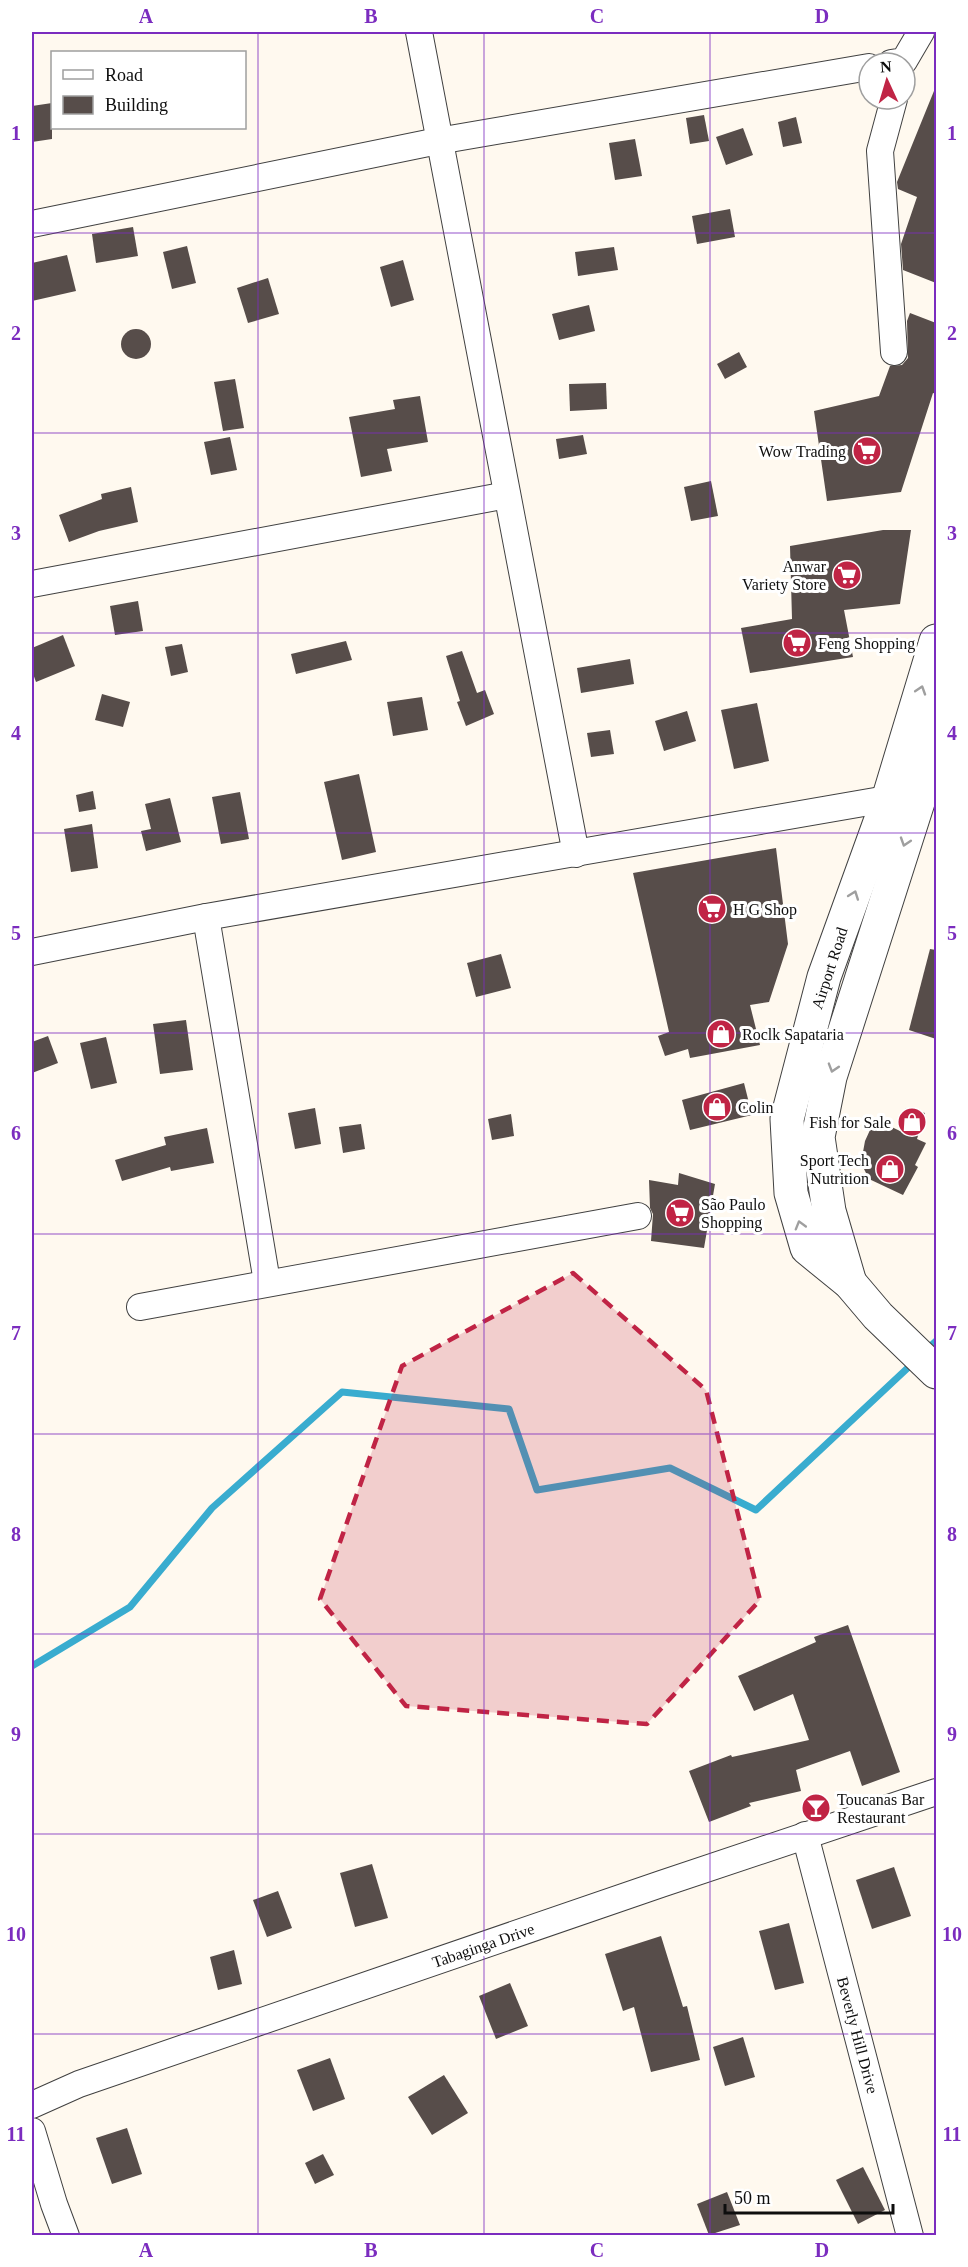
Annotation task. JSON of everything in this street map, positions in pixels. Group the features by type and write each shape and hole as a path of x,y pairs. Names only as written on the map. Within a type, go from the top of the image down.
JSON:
{"street":[{"path":"419,32 576,854"},
{"path":"908,51 921,32"},
{"path":"32,224 438,141 857,69"},
{"path":"891,111 880,151 894,352"},
{"path":"32,584 507,495"},
{"name":"Airport Road","path":"932,1368 878,1316 850,1283 807,1248 791,1193 787,1119 824,976 888,800 936,641"},
{"path":"904,744 936,717"},
{"name":"Airport Road","path":"850,1283 829,1211 818,1137 830,1077 936,746"},
{"path":"32,952 206,917 888,800 922,792"},
{"path":"206,917 267,1282"},
{"path":"140,1307 638,1216"},
{"name":"Tabaginga Drive","path":"32,2105 79,2084 936,1792"},
{"name":"Beverly Hill Drive","path":"805,1835 910,2235"},
{"path":"32,2131 66,2235"}],"highlighted area":[{"path":"573,1273 706,1390 760,1600 647,1724 406,1706 320,1599 402,1366"}],"building":[{"path":"936,86 936,283 903,270 901,244 917,197 898,189 897,182"},
{"path":"51,103 52,139 32,142 32,106"},
{"path":"704,115 709,141 690,144 686,118"},
{"path":"796,117 802,143 783,147 778,122"},
{"path":"743,128 753,155 726,165 716,137"},
{"path":"635,139 642,176 615,180 609,143"},
{"path":"730,209 735,237 697,244 692,216"},
{"path":"133,227 138,256 96,263 92,234"},
{"path":"187,246 196,283 172,289 163,252"},
{"path":"614,247 618,270 578,276 575,252"},
{"path":"67,255 76,291 32,301 32,263"},
{"path":"403,260 414,300 391,307 380,267"},
{"path":"268,278 279,314 248,323 237,288"},
{"path":"589,305 595,331 559,340 552,314"},
{"name":"Wow Trading","path":"910,313 936,323 936,394 933,393 901,492 827,501 814,411 879,396 890,366 902,365 908,358 907,321"},
{"path":"136,329 147,333 151,344 147,355 136,359 125,355 121,344 125,333"},
{"path":"739,352 747,367 725,379 717,364"},
{"path":"235,379 244,428 223,431 214,382"},
{"path":"606,383 607,409 570,411 569,384"},
{"path":"420,396 428,442 387,449 392,471 361,477 349,417 395,409 393,400"},
{"path":"583,435 587,454 559,459 556,439"},
{"path":"230,437 237,470 211,475 204,442"},
{"path":"711,481 718,516 691,521 684,487"},
{"path":"131,487 138,522 99,531 69,542 59,515 102,499 101,494"},
{"name":"Anwar Variety Store","path":"883,530 911,530 900,604 844,610 853,657 750,673 741,628 792,619 790,546"},
{"path":"138,601 143,631 115,635 110,606"},
{"path":"63,635 75,666 36,682 32,671 32,648"},
{"path":"346,641 352,660 296,674 291,654"},
{"path":"182,644 188,672 171,676 165,647"},
{"path":"462,651 477,693 485,690 494,714 466,726 457,702 460,701 446,656"},
{"path":"630,659 634,684 581,693 577,668"},
{"path":"102,694 130,702 123,727 95,720"},
{"path":"422,697 428,730 393,736 387,702"},
{"path":"757,703 769,761 734,769 721,710"},
{"path":"687,711 696,741 664,751 655,721"},
{"path":"610,730 614,754 591,757 587,733"},
{"path":"359,774 376,852 342,860 324,782"},
{"path":"93,791 96,809 79,812 76,795"},
{"path":"240,792 249,839 221,844 212,797"},
{"path":"170,798 181,842 146,851 141,831 151,829 145,804"},
{"path":"92,824 98,868 71,872 64,829"},
{"name":"H G Shop","path":"776,848 788,944 769,1002 750,1005 760,1045 690,1058 688,1049 665,1056 658,1036 669,1032 633,873"},
{"path":"930,949 936,950 936,1039 909,1030"},
{"path":"501,954 511,988 476,997 467,963"},
{"path":"186,1020 193,1070 160,1074 153,1024"},
{"path":"48,1036 58,1063 32,1073 32,1042"},
{"path":"106,1037 117,1083 91,1089 80,1043"},
{"name":"Colin","path":"744,1083 752,1115 690,1130 682,1100"},
{"path":"315,1108 321,1144 295,1149 288,1113"},
{"path":"906,1108 925,1113 917,1139 926,1143 915,1165 918,1167 903,1195 869,1179 861,1163 865,1141 875,1119 900,1131"},
{"path":"511,1114 514,1136 492,1140 488,1119"},
{"path":"361,1124 365,1149 343,1153 339,1127"},
{"path":"207,1128 214,1163 171,1171 170,1167 122,1181 115,1160 166,1145 164,1137"},
{"name":"São Paulo Shopping","path":"679,1173 715,1184 704,1248 651,1241 653,1214 650,1208 649,1180 678,1185"},
{"path":"848,1625 900,1772 862,1786 850,1751 796,1770 801,1791 749,1803 751,1806 709,1822 689,1771 731,1755 732,1757 809,1740 793,1694 754,1711 738,1676 816,1642 814,1637"},
{"path":"372,1864 388,1918 355,1927 340,1873"},
{"path":"894,1867 911,1916 872,1929 856,1880"},
{"path":"278,1891 292,1928 267,1937 253,1900"},
{"path":"789,1923 804,1983 775,1990 759,1931"},
{"path":"661,1936 683,2007 687,2006 700,2060 651,2072 634,2007 623,2011 605,1954"},
{"path":"234,1950 242,1984 218,1990 210,1957"},
{"path":"510,1983 528,2026 496,2039 479,1996"},
{"path":"743,2037 755,2077 725,2086 713,2047"},
{"path":"330,2058 345,2099 313,2111 297,2070"},
{"path":"444,2075 468,2113 432,2135 408,2097"},
{"path":"127,2128 142,2174 112,2184 96,2138"},
{"path":"323,2154 334,2175 315,2184 305,2163"},
{"path":"863,2167 885,2210 858,2224 836,2180"},
{"path":"727,2192 740,2225 709,2235 697,2204"}],"waterway":[{"path":"925,1351 936,1341"},
{"path":"32,1666 130,1607 212,1508 342,1392 509,1409 537,1490 670,1468 756,1510 913,1363"}],"place":[{"name":"Wow Trading","path":"867,451"},
{"name":"Anwar Variety Store","path":"847,575"},
{"name":"Feng Shopping","path":"797,643"},
{"name":"H G Shop","path":"712,909"},
{"name":"Roclk Sapataria","path":"721,1034"},
{"name":"Colin","path":"717,1107"},
{"name":"Fish for Sale","path":"912,1122"},
{"name":"Sport Tech Nutrition","path":"890,1169"},
{"name":"São Paulo Shopping","path":"680,1213"},
{"name":"Toucanas Bar Restaurant","path":"816,1808"}]}
